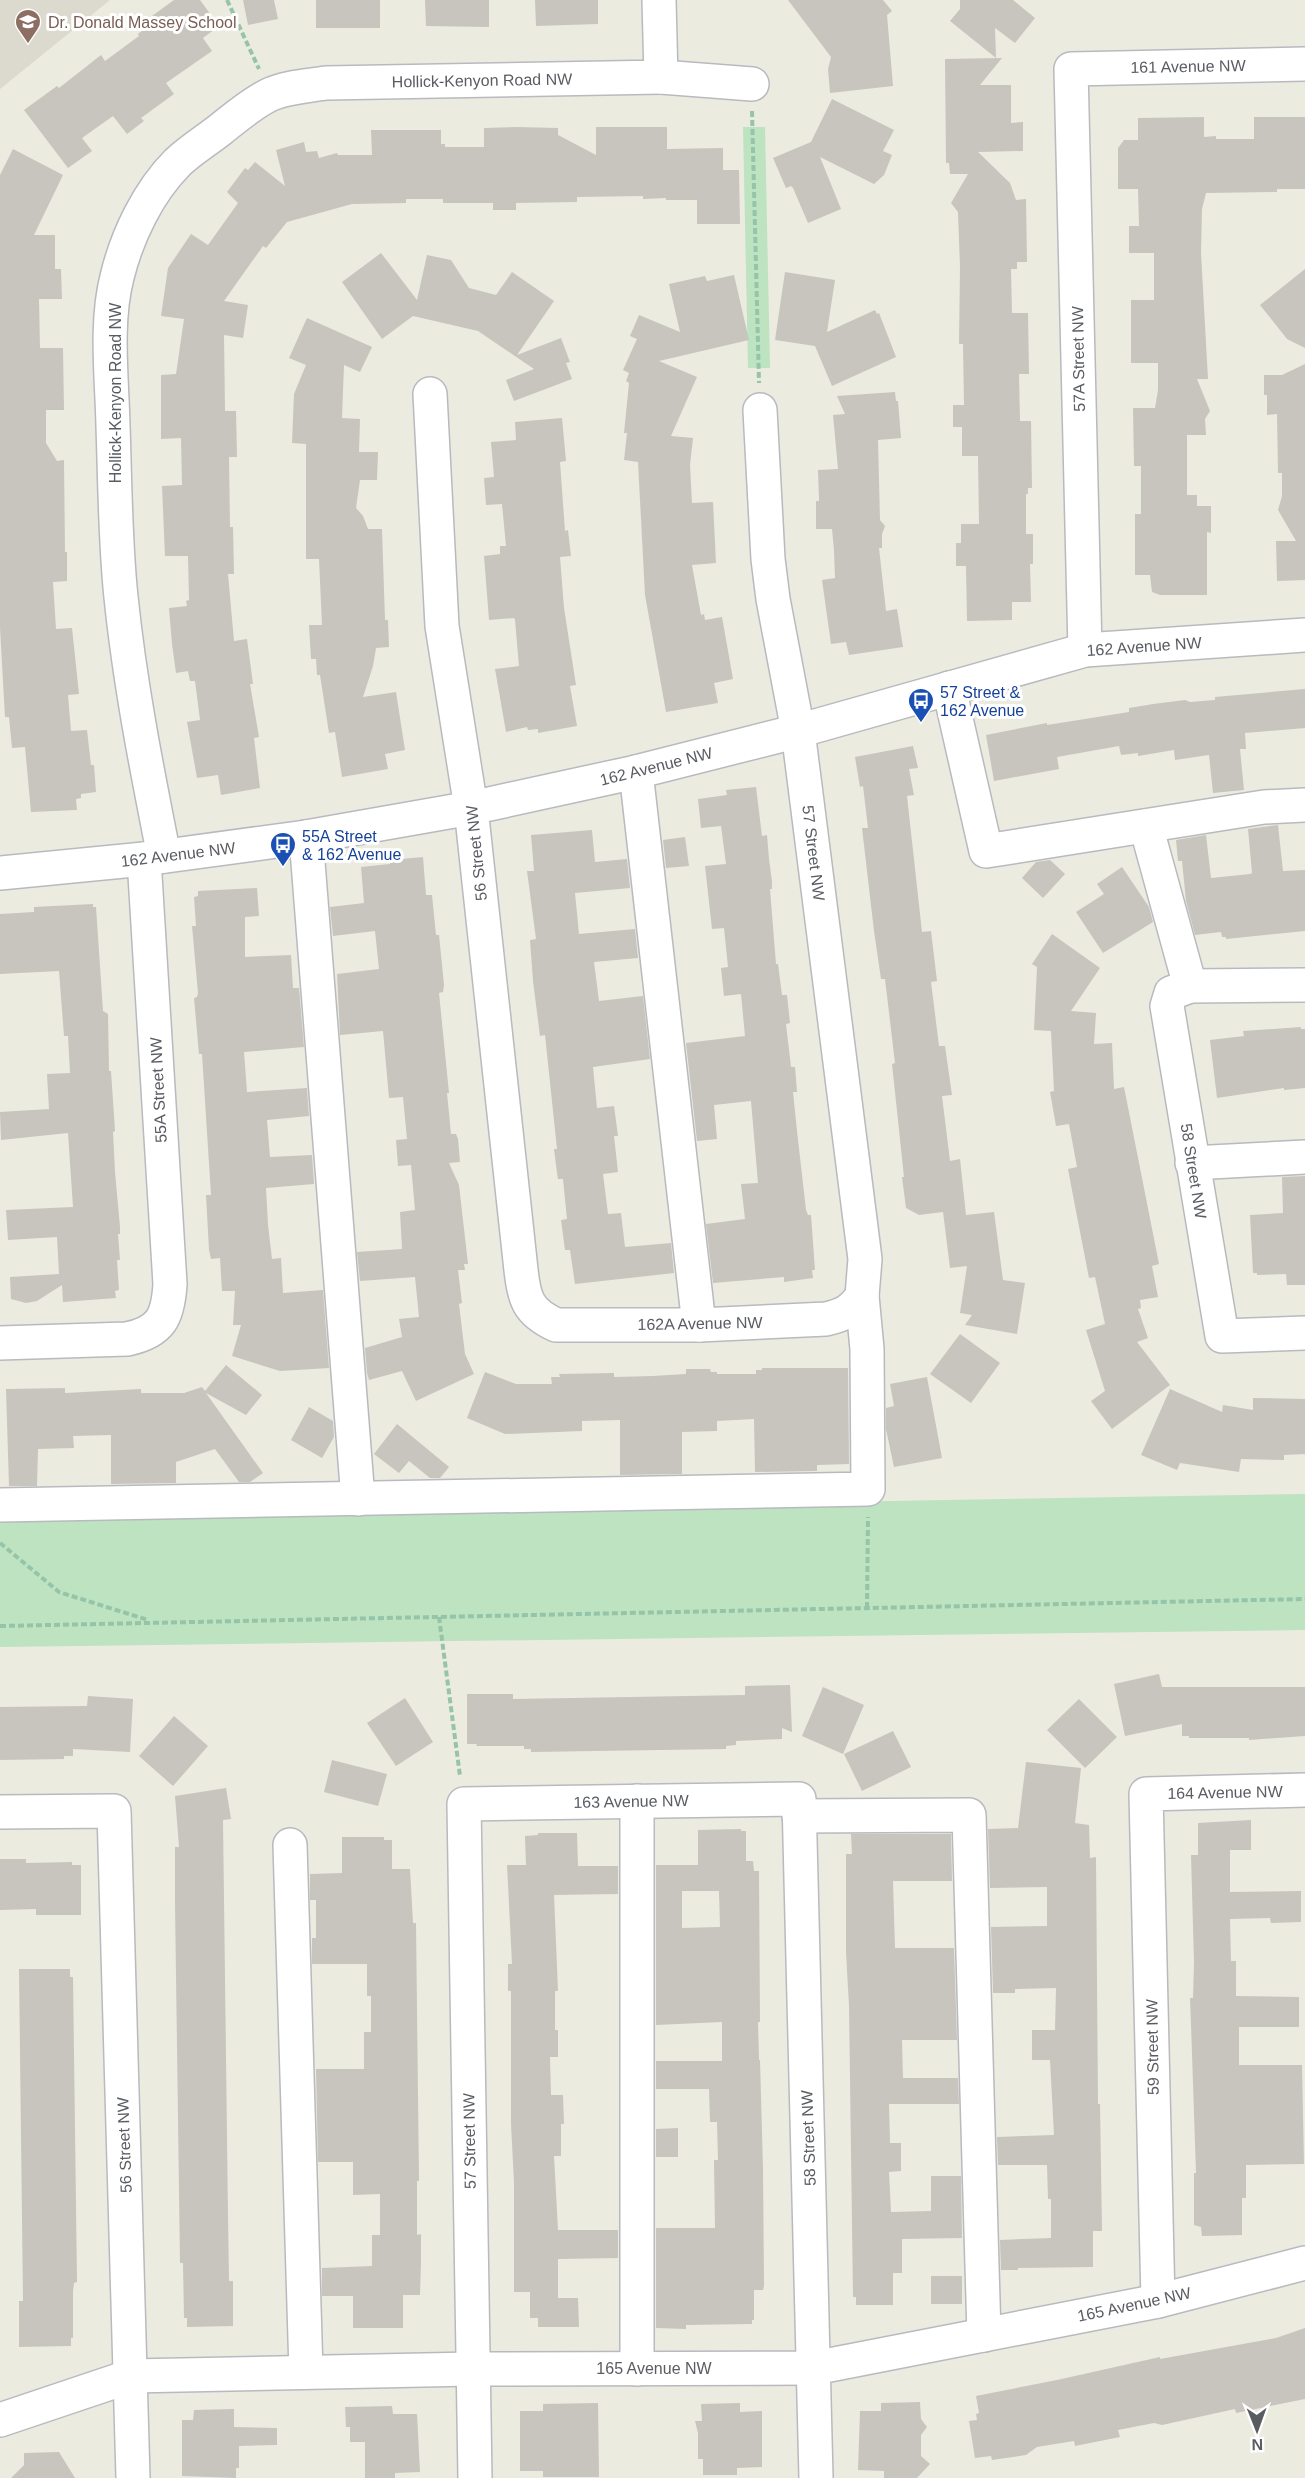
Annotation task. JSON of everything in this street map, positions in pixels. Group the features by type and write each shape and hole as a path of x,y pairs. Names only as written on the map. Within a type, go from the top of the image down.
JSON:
{"street":[{"path":"659,0 661,76"},
{"name":"161 Avenue NW","path":"1071,69 1305,64"},
{"name":"57A Street NW","path":"1071,69 1085,650"},
{"name":"Hollick-Kenyon Road NW","path":"154,858 117,553 111,339 116,279 134,228 165,177 178,162 248,107 270,94 294,87 326,83 661,76 752,84"},
{"name":"56 Street NW","path":"430,394 442,626 471,808 522,1279 527,1302 534,1310"},
{"name":"57 Street NW","path":"760,410 769,569 798,730 865,1259 866,1278 862,1296 867,1349 868,1489"},
{"name":"162 Avenue NW","path":"0,873 154,858 306,837 471,808 636,772 798,730 1085,650 1305,635"},
{"path":"949,687 986,851 1264,807 1305,805"},
{"path":"636,772 699,1325"},
{"name":"58 Street NW","path":"1146,826 1179,996 1192,1163 1221,1336 1305,1334"},
{"path":"306,837 358,1499"},
{"name":"55A Street NW","path":"0,1343 127,1340 154,1330 162,1320 169,1303 154,858"},
{"path":"1179,996 1305,985"},
{"path":"1192,1163 1305,1157"},
{"name":"162A Avenue NW","path":"534,1310 542,1318 556,1325 699,1325 826,1319 845,1315 855,1307 862,1296"},
{"path":"0,1505 868,1489"},
{"name":"164 Avenue NW","path":"1146,1794 1305,1790"},
{"name":"59 Street NW","path":"1146,1794 1158,2301"},
{"path":"637,1801 637,2368"},
{"name":"163 Avenue NW","path":"464,1804 637,1801 969,1815 984,2335"},
{"name":"57 Street NW","path":"464,1804 472,2369 476,2478"},
{"name":"58 Street NW","path":"799,1807 816,2478"},
{"name":"56 Street NW","path":"0,1812 114,1811 133,2478"},
{"path":"290,1845 306,2372"},
{"name":"165 Avenue NW","path":"0,2420 131,2376 472,2369 814,2368 1158,2301 1305,2263"}],"path":[{"path":"227,0 270,94"},
{"path":"752,84 760,410"},
{"path":"867,1609 868,1489"},
{"path":"0,1543 59,1592 152,1622"},
{"path":"0,1626 1305,1599"},
{"path":"439,1617 464,1804"}],"shaded area":[{"name":"Dr. Donald Massey School","path":"0,0 110,0 0,89"}],"green space":[{"path":"743,127 765,127 770,368 748,368"},
{"path":"1305,1494 1305,1630 0,1647 0,1516"}],"building":[{"path":"174,0 200,0 219,26 203,38 212,51 166,83 174,94 141,118 144,121 127,134 113,116 82,138 92,151 68,168 24,110 57,86 59,88 101,55 105,61 139,36 138,34 155,21 152,16"},
{"path":"243,0 274,0 278,19 248,25"},
{"path":"316,0 380,0 380,28 316,28"},
{"path":"425,0 489,0 489,27 426,26"},
{"path":"535,0 598,0 598,24 536,26"},
{"path":"788,0 883,0 892,11 887,15 893,86 830,93 828,69 831,57"},
{"path":"960,0 1013,0 1035,18 1015,43 995,28 996,58 950,21 960,9"},
{"path":"1002,58 980,85 1011,85 1011,123 1023,122 1023,151 978,152 1010,183 1016,200 1026,199 1027,262 1017,262 1017,269 1011,269 1012,313 1028,313 1029,374 1019,374 1020,421 1031,421 1032,488 1028,488 1028,494 1026,494 1026,534 1033,534 1033,564 1030,564 1031,602 1012,602 1012,620 967,621 966,566 956,566 956,543 961,543 961,524 979,524 978,456 962,456 962,427 953,427 953,405 964,405 963,344 959,344 958,212 951,203 968,174 950,174 949,163 946,163 945,59"},
{"path":"832,99 894,130 883,151 892,155 884,175 874,184 820,157 841,209 808,223 793,188 791,186 786,188 773,158 811,142"},
{"path":"1204,117 1204,137 1254,139 1254,117 1305,117 1305,189 1277,189 1277,192 1206,193 1202,209 1201,253 1208,379 1197,379 1210,411 1205,419 1206,435 1187,435 1187,495 1197,495 1197,506 1211,506 1211,533 1207,532 1207,595 1160,595 1152,592 1150,575 1135,575 1135,514 1141,514 1141,466 1134,466 1133,408 1155,408 1158,363 1131,363 1131,300 1154,300 1154,253 1129,253 1129,226 1139,226 1138,189 1118,189 1118,148 1124,140 1138,140 1138,118"},
{"path":"596,127 667,127 667,149 723,148 723,170 739,170 740,224 697,224 697,200 643,199 643,196 577,197 577,202 516,203 516,210 493,210 493,203 443,203 443,199 406,199 406,203 352,204 287,222 266,248 263,246 224,301 248,305 243,338 224,335 225,411 236,411 237,457 229,457 230,527 233,527 234,574 228,574 234,641 247,639 253,684 250,684 259,737 254,738 260,788 221,795 218,775 197,778 187,722 200,720 195,681 190,681 188,671 176,673 172,644 169,608 187,606 186,601 189,600 188,556 165,556 162,486 182,485 181,438 161,439 161,375 176,374 184,319 161,316 168,268 191,234 208,245 238,203 227,192 245,168 248,170 255,162 285,186 276,150 304,142 306,152 317,151 319,158 337,153 338,155 372,155 371,130 441,130 441,144 445,144 445,147 484,147 484,128 558,128 558,135 596,155"},
{"path":"13,149 63,175 34,235 55,235 55,269 61,269 62,299 39,299 40,348 63,348 64,410 46,410 46,443 57,461 64,460 67,581 53,582 56,629 72,628 79,694 68,695 71,731 87,730 91,765 94,765 96,792 81,794 81,798 76,799 77,810 31,812 25,747 12,748 9,717 5,717 0,628 0,175"},
{"path":"381,253 417,300 427,255 451,260 469,288 496,295 512,272 554,301 517,355 561,338 570,362 566,363 572,379 514,401 506,380 534,369 478,331 413,316 382,339 342,282"},
{"path":"1305,269 1305,348 1287,339 1260,305"},
{"path":"785,272 835,280 827,332 875,310 877,314 879,313 896,357 832,386 815,346 775,340"},
{"path":"734,275 749,340 659,361 697,377 671,436 693,438 690,465 692,503 713,502 716,563 692,565 701,615 704,614 705,620 722,617 733,679 714,683 718,703 666,712 645,595 638,462 624,460 629,383 626,381 629,373 623,370 637,339 630,336 639,315 680,332 669,284 705,276 707,281"},
{"path":"307,318 372,347 360,372 344,365 342,418 360,419 359,452 378,452 377,480 360,480 356,508 363,516 368,529 382,529 385,620 388,620 389,647 376,648 363,697 396,692 405,750 385,754 388,769 342,777 335,732 329,733 316,659 311,659 309,625 322,625 319,559 306,559 306,444 292,443 294,394 306,365 289,358"},
{"path":"1305,364 1305,580 1277,581 1276,541 1296,541 1278,510 1282,496 1282,473 1278,473 1277,414 1267,415 1264,375 1282,375"},
{"path":"895,392 896,401 898,401 901,438 878,440 880,520 885,526 882,534 882,548 879,548 886,611 897,609 903,647 849,655 846,642 831,644 822,580 835,578 834,551 832,529 816,529 816,501 819,501 818,470 838,469 833,415 845,414 837,396"},
{"path":"562,418 566,461 560,462 565,531 568,530 571,556 560,557 564,608 576,685 570,686 577,726 538,733 538,729 528,730 527,727 506,732 495,669 519,666 514,618 489,620 484,556 500,554 500,546 506,546 502,504 486,505 484,478 494,477 491,442 516,440 515,422"},
{"path":"1305,689 1305,728 1245,733 1246,749 1240,749 1244,790 1213,793 1209,755 1175,760 1174,750 1138,756 1138,753 1121,755 1119,746 1057,757 1059,769 994,781 986,735 1047,723 1047,725 1129,712 1129,708 1153,704 1185,700 1190,702 1215,700 1215,697"},
{"path":"913,746 918,768 909,769 914,795 907,796 922,932 931,931 937,981 931,982 939,1046 945,1046 952,1095 942,1096 950,1161 960,1159 966,1215 994,1212 1003,1280 1025,1283 1017,1334 965,1325 972,1315 960,1313 967,1266 950,1268 943,1212 919,1215 906,1208 892,1064 895,1063 885,979 881,979 874,931 862,828 868,828 863,786 860,787 855,757"},
{"path":"756,787 762,836 767,835 776,964 778,964 782,995 787,995 790,1023 786,1024 791,1067 795,1067 797,1092 793,1092 806,1210 808,1215 811,1215 815,1270 812,1270 813,1278 784,1282 784,1277 713,1283 706,1224 745,1219 741,1184 758,1183 751,1101 714,1105 717,1139 697,1141 686,1043 745,1036 741,994 724,996 721,968 728,967 724,928 712,929 705,866 726,864 721,826 701,828 698,799 727,795 726,790"},
{"path":"1278,825 1283,871 1305,870 1305,931 1226,939 1222,937 1221,932 1195,935 1186,901 1182,861 1178,861 1176,840 1206,835 1211,878 1250,874 1252,873 1248,829"},
{"path":"592,830 595,862 627,859 630,888 575,893 579,934 635,929 638,958 594,962 599,1001 643,996 650,1059 593,1067 597,1108 614,1106 618,1136 614,1136 618,1172 603,1174 608,1214 621,1213 625,1247 671,1243 674,1273 575,1284 570,1250 565,1250 561,1220 567,1219 563,1179 558,1179 557,1173 554,1149 557,1149 545,1035 540,1036 533,981 530,940 536,939 527,871 534,871 531,835"},
{"path":"685,837 689,866 666,868 663,840"},
{"path":"423,857 426,895 432,895 444,985 443,992 439,993 449,1093 447,1093 451,1134 456,1134 458,1139 460,1162 449,1163 459,1185 468,1264 464,1264 465,1270 458,1270 462,1303 459,1304 465,1354 474,1374 416,1401 402,1371 369,1380 367,1373 365,1348 402,1337 399,1319 419,1317 415,1277 360,1281 357,1252 402,1249 400,1212 415,1210 411,1165 398,1166 396,1140 407,1139 403,1097 389,1098 383,1031 340,1035 337,974 379,969 375,931 333,936 330,907 364,903 361,867 390,864 390,860"},
{"path":"1050,860 1065,874 1043,898 1022,878 1036,862"},
{"path":"1122,867 1149,907 1153,922 1103,953 1076,912 1104,894 1097,884"},
{"path":"257,888 259,916 245,917 245,957 291,955 293,988 299,988 304,1047 244,1052 247,1092 307,1088 309,1116 267,1120 270,1157 312,1155 314,1184 266,1188 272,1259 281,1258 283,1293 323,1290 329,1368 280,1371 232,1356 241,1325 233,1325 235,1291 222,1291 220,1258 211,1259 209,1250 206,1195 211,1195 202,1054 199,1054 194,998 198,993 192,926 196,926 194,897 198,896 198,891"},
{"path":"93,904 93,907 96,907 103,1011 108,1014 109,1071 111,1071 115,1172 120,1227 120,1234 118,1234 120,1260 117,1260 119,1290 115,1291 116,1298 63,1302 62,1285 37,1301 26,1303 11,1299 10,1277 59,1274 57,1237 8,1240 6,1210 73,1207 68,1133 1,1140 0,1112 49,1109 47,1074 70,1073 68,1036 64,1036 59,971 0,974 0,914 34,912 34,907"},
{"path":"1052,934 1100,968 1071,1011 1096,1013 1094,1044 1112,1043 1114,1089 1124,1087 1159,1264 1152,1266 1158,1297 1140,1300 1141,1308 1138,1309 1148,1338 1137,1342 1170,1385 1112,1429 1091,1401 1105,1391 1086,1330 1105,1324 1095,1277 1089,1278 1068,1169 1077,1167 1069,1124 1056,1126 1050,1092 1054,1091 1051,1031 1034,1030 1037,967 1032,964"},
{"path":"1301,1027 1305,1029 1305,1088 1284,1090 1284,1088 1217,1098 1210,1040 1244,1036 1243,1031"},
{"path":"1305,1176 1305,1285 1287,1285 1286,1274 1257,1275 1253,1273 1250,1215 1283,1213 1282,1177"},
{"path":"960,1334 1000,1363 971,1403 930,1374"},
{"path":"226,1365 262,1395 246,1415 206,1393 263,1473 250,1482 239,1482 215,1449 176,1462 176,1483 111,1484 111,1435 73,1436 74,1448 38,1449 37,1486 9,1486 6,1389 65,1388 65,1393 141,1389 141,1393 184,1393 202,1387 205,1391"},
{"path":"762,1368 848,1368 849,1464 817,1465 817,1471 755,1472 754,1419 717,1421 717,1431 682,1432 682,1474 620,1475 620,1420 582,1421 582,1431 505,1434 467,1418 485,1372 516,1384 552,1384 551,1377 560,1377 559,1374 614,1373 614,1377 653,1376 686,1374 686,1369 710,1369 711,1372 717,1372 717,1374 756,1374 756,1370 762,1370"},
{"path":"927,1377 942,1458 894,1467 886,1429 886,1408 894,1406 890,1384"},
{"path":"1170,1389 1222,1412 1223,1405 1253,1410 1253,1398 1305,1399 1305,1454 1284,1455 1284,1460 1241,1459 1239,1472 1180,1463 1177,1470 1141,1455"},
{"path":"309,1407 333,1421 334,1437 322,1458 291,1440"},
{"path":"397,1424 449,1467 440,1478 430,1478 409,1461 399,1473 374,1454"},
{"path":"1159,1674 1162,1687 1305,1687 1305,1736 1249,1740 1249,1738 1189,1738 1189,1736 1182,1736 1182,1724 1125,1736 1114,1684"},
{"path":"790,1685 792,1732 782,1728 782,1739 736,1741 736,1745 726,1746 726,1749 531,1752 531,1749 524,1749 524,1746 467,1744 467,1694 513,1694 513,1699 745,1695 745,1686"},
{"path":"823,1687 864,1705 843,1754 802,1736"},
{"path":"88,1696 133,1699 130,1752 73,1749 73,1756 64,1756 64,1759 0,1760 0,1707 87,1706"},
{"path":"405,1698 433,1742 396,1766 367,1723"},
{"path":"1079,1699 1117,1737 1085,1768 1047,1730"},
{"path":"174,1716 208,1746 173,1786 139,1756"},
{"path":"893,1731 911,1767 862,1791 844,1754"},
{"path":"332,1760 387,1774 378,1806 324,1792"},
{"path":"1026,1762 1081,1768 1075,1823 1089,1825 1090,1858 1096,1857 1098,2104 1100,2104 1102,2231 1093,2231 1093,2267 1001,2270 1000,2240 1051,2238 1051,2199 1048,2199 1047,2165 998,2165 997,2137 1054,2135 1050,2060 1032,2060 1032,2030 1055,2030 1056,1988 1015,1989 1015,1993 993,1993 991,1927 1047,1926 1047,1887 990,1888 988,1829 1018,1828"},
{"path":"226,1788 231,1819 223,1820 229,2281 233,2281 233,2326 187,2327 187,2318 184,2318 183,2263 180,2263 175,1903 175,1847 179,1847 175,1796"},
{"path":"1251,1820 1251,1850 1230,1850 1230,1892 1301,1891 1301,1922 1271,1923 1270,1918 1230,1919 1231,1961 1236,1961 1236,1996 1299,1997 1299,2027 1239,2027 1239,2065 1302,2065 1304,2164 1246,2165 1246,2198 1242,2198 1242,2235 1202,2236 1201,2227 1194,2225 1194,2173 1196,2173 1190,1998 1193,1998 1194,1962 1191,1855 1198,1855 1198,1823"},
{"path":"741,1829 741,1831 746,1831 746,1861 753,1861 754,1871 759,1871 760,2022 758,2022 764,2286 763,2290 754,2290 752,2324 686,2325 686,2329 656,2328 656,2228 715,2228 714,2160 718,2160 717,2122 710,2122 709,2089 656,2089 656,2061 722,2061 722,2022 656,2025 656,1865 698,1865 698,1830","holes":["682,1891 719,1891 720,1927 682,1928"]},
{"path":"538,1833 577,1833 578,1866 618,1866 618,1894 554,1895 558,1991 555,1991 555,2030 558,2030 558,2057 550,2057 551,2095 563,2095 564,2124 561,2124 561,2156 554,2156 558,2230 618,2230 618,2258 558,2259 558,2298 578,2298 579,2327 538,2327 538,2318 530,2318 530,2292 514,2292 511,1991 508,1991 508,1964 512,1964 507,1865 526,1865 525,1836 538,1835"},
{"path":"851,1834 951,1834 952,1881 893,1881 895,1948 954,1948 957,2040 902,2040 903,2078 958,2078 959,2104 889,2104 890,2143 901,2143 901,2171 889,2172 891,2212 931,2211 931,2176 961,2176 962,2238 902,2239 902,2273 893,2273 893,2305 856,2305 856,2297 853,2297 849,2006 846,1952 846,1854 852,1854"},
{"path":"342,1837 384,1837 384,1840 392,1840 392,1869 410,1869 413,1923 416,1923 419,2181 417,2181 417,2235 421,2234 421,2261 420,2295 403,2295 403,2328 353,2328 353,2296 322,2296 322,2268 372,2266 372,2235 380,2235 380,2194 353,2195 353,2162 318,2162 316,2069 364,2069 364,2032 371,2032 371,1996 367,1996 367,1964 312,1964 312,1938 316,1938 316,1900 310,1900 310,1874 342,1873"},
{"path":"0,1859 26,1859 26,1863 72,1862 72,1865 81,1865 81,1915 36,1915 36,1909 0,1910"},
{"path":"19,1969 70,1969 70,1977 73,1977 77,2282 74,2283 73,2291 71,2346 19,2347 19,2301 23,2301"},
{"path":"678,2128 678,2157 656,2157 656,2129"},
{"path":"931,2276 962,2276 962,2304 931,2304"},
{"path":"1305,2328 1305,2399 1236,2413 1235,2409 1162,2425 1154,2423 1118,2430 1120,2437 1075,2446 1074,2441 1037,2447 1026,2455 992,2460 991,2456 975,2458 969,2421 977,2420 976,2414 979,2413 976,2396 1160,2357 1160,2359 1276,2338"},
{"path":"920,2402 921,2419 927,2427 921,2435 921,2456 930,2464 917,2478 884,2478 884,2471 858,2470 860,2411 881,2411 881,2403"},
{"path":"598,2403 599,2477 543,2477 543,2471 520,2471 520,2411 543,2411 543,2404"},
{"path":"740,2403 740,2412 762,2411 762,2467 737,2468 737,2475 703,2475 703,2459 698,2459 698,2433 695,2421 702,2421 701,2404"},
{"path":"392,2406 393,2414 417,2414 420,2472 395,2473 395,2478 365,2478 365,2442 350,2442 350,2427 346,2427 345,2407"},
{"path":"234,2409 234,2427 277,2428 277,2445 239,2446 239,2468 236,2468 236,2478 182,2476 182,2420 193,2420 194,2410"},
{"path":"59,2452 75,2478 11,2478 24,2465 24,2453"}],"place":[{"name":"Dr. Donald Massey School","path":"28,45"},
{"name":"57 Street & 162 Avenue","path":"921,724"},
{"name":"55A Street & 162 Avenue","path":"283,868"}]}
